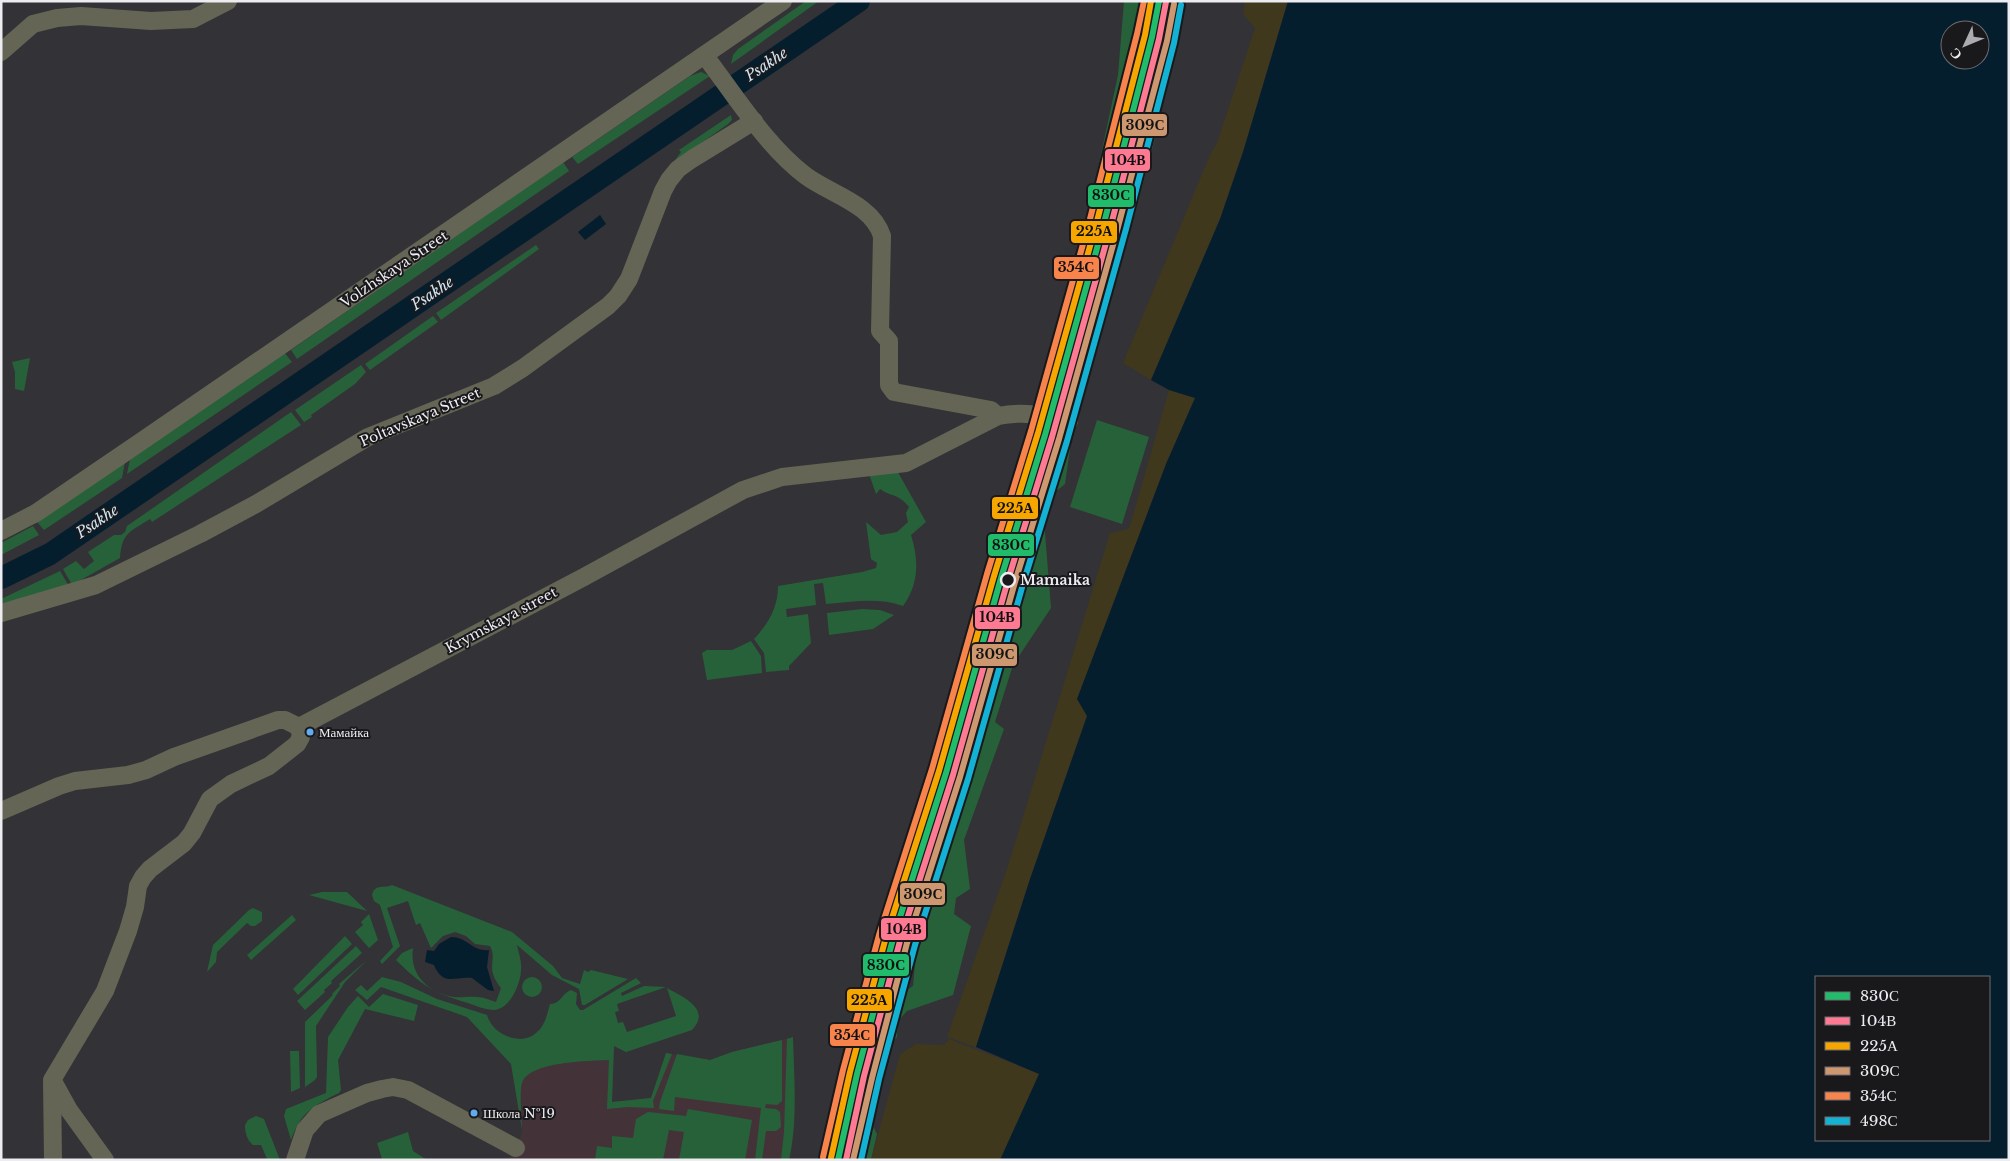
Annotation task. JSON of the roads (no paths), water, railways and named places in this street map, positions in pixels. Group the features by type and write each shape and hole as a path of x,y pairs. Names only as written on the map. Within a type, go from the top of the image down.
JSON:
{"street":[{"path":"1,52 33,24 57,18 81,16 151,21 193,19 228,1"},
{"name":"Volzhskaya Street","path":"1,531 27,518 131,449 706,56 783,1"},
{"name":"Krymskaya street","path":"706,56 744,108 778,149 806,176 870,214 878,224 882,236 880,331 889,341 889,385 894,392 991,410 998,416"},
{"name":"Poltavskaya Street","path":"1,613 96,585 256,504 368,437 494,386 523,368 608,306 618,296 629,279 663,191 678,170 744,108"},
{"name":"Krymskaya street","path":"299,727 584,577 743,490 782,477 906,463 998,416 1029,413 1069,421"},
{"path":"1,811 59,786 76,781 128,775 146,770 174,756 278,720 285,720 299,727 301,736 297,744 269,766 231,784 210,799 192,833 150,870 138,886 136,907 105,992 52,1080 53,1160"},
{"path":"52,1080 69,1110 105,1160"},
{"path":"295,1160 306,1130 319,1114 367,1093 393,1087 408,1090 516,1148"}],"water":[{"path":"1288,1 2009,1 2009,1160 1000,1160 1039,1074 976,1047 1030,879 1087,716 1077,699 1166,464 1195,398 1169,390 1151,380 1220,219 1243,152"},
{"path":"600,215 606,224 585,240 578,232"},
{"path":"451,937 462,939 478,949 489,950 487,967 494,991 488,990 472,978 445,978 441,976 434,965 425,962 427,950 434,951 439,944"}],"waterway":[{"name":"Psakhe","path":"1,578 50,554 859,1"}],"place":[{"name":"Mamaika","path":"1008,580"},
{"name":"Мамайка","path":"310,732"},
{"name":"Школа №19","path":"474,1113"}]}
